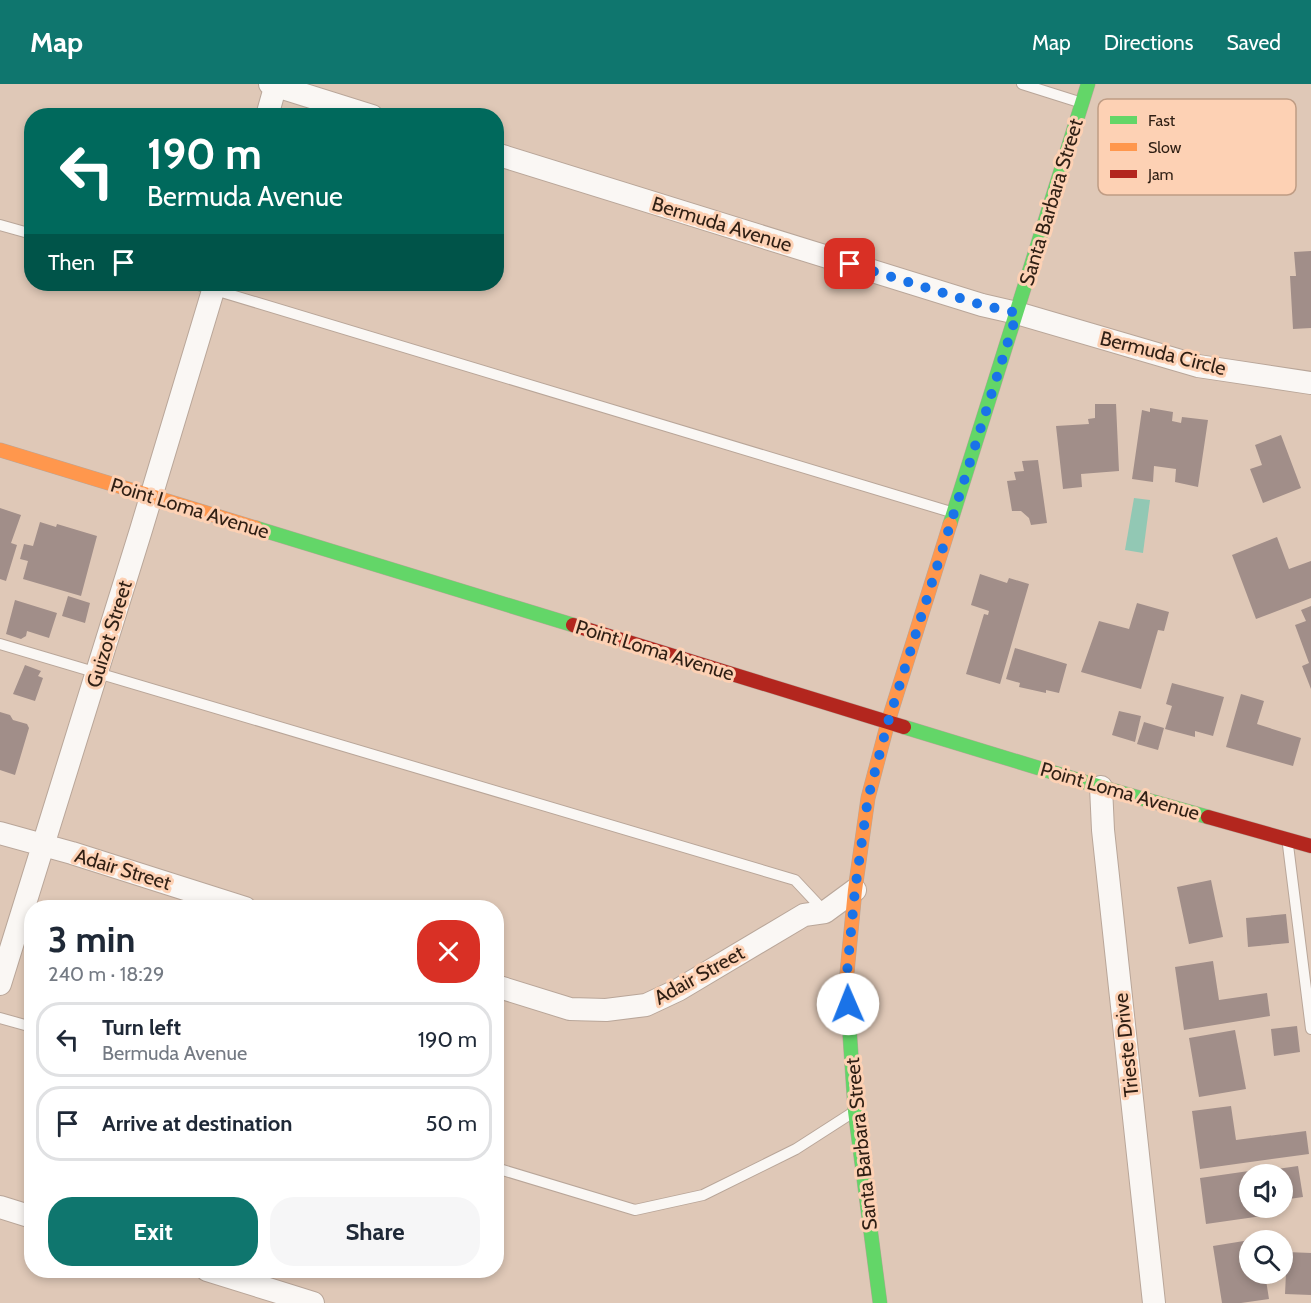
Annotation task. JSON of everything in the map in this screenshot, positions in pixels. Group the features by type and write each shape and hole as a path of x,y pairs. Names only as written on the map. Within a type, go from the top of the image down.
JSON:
{"main road":[{"name":"Santa Barbara Street","path":"880,1303 855,1111 846,983 855,890 868,798 888,722 1088,84"},
{"name":"Point Loma Avenue","path":"0,450 1101,787 1311,846"}],"street":[{"path":"269,108 274,85 347,108"},
{"name":"Bermuda Avenue","path":"504,156 982,305 1017,313"},
{"name":"Guizot Street","path":"26,900 151,496 206,291"},
{"name":"Bermuda Circle","path":"1017,313 1198,366 1311,383"},
{"name":"Trieste Drive","path":"1101,787 1106,854 1154,1303"},
{"name":"Adair Street","path":"0,833 219,900"},
{"name":"Adair Street","path":"504,988 570,1009 606,1010 646,1005 678,990 804,915 825,912 855,890"},
{"name":"Guizot Street","path":"0,984 24,907"},
{"path":"0,1207 24,1214"},
{"path":"233,1278 313,1303"}],"lane":[{"path":"1022,84 1082,103"},
{"path":"0,225 24,232"},
{"path":"228,291 954,513"},
{"path":"0,644 795,880 825,912"},
{"path":"1287,839 1311,1029"},
{"path":"0,1018 24,1025"},
{"path":"504,1170 636,1210 703,1195 796,1149 855,1111"}],"shaded area":[{"path":"1134,498 1150,500 1143,553 1125,550"}],"building":[{"path":"1311,251 1311,328 1293,329 1290,276 1296,276 1294,252"},
{"path":"1095,404 1116,404 1119,471 1081,474 1082,487 1063,489 1056,426 1089,424 1088,419 1095,418"},
{"path":"1150,408 1173,412 1172,421 1181,423 1182,417 1208,420 1198,487 1175,482 1176,469 1154,466 1153,482 1132,479 1142,410 1150,412"},
{"path":"1281,435 1301,488 1263,503 1250,469 1262,465 1255,445"},
{"path":"1038,460 1047,523 1031,525 1029,518 1021,511 1012,511 1007,481 1016,480 1014,472 1024,471 1022,461"},
{"path":"0,508 21,515 11,543 17,545 6,581 0,579"},
{"path":"40,522 56,527 57,524 97,536 81,596 23,579 28,561 20,559 24,544 33,546"},
{"path":"1277,537 1289,569 1311,561 1311,598 1256,619 1232,555"},
{"path":"980,574 1007,583 1009,578 1029,584 1000,684 966,674 984,614 988,615 989,611 971,605"},
{"path":"68,596 90,603 85,623 62,616"},
{"path":"15,600 57,613 49,638 27,631 26,636 21,639 6,634"},
{"path":"1137,603 1169,612 1164,631 1158,630 1141,689 1081,672 1099,621 1129,629"},
{"path":"1311,606 1311,689 1302,666 1309,663 1295,625 1306,621 1301,610"},
{"path":"1015,648 1067,664 1059,693 1046,690 1046,693 1019,687 1020,683 1006,679"},
{"path":"25,665 41,671 38,676 43,678 35,701 13,694"},
{"path":"1172,683 1224,697 1213,736 1195,731 1195,737 1165,729 1172,706 1166,704"},
{"path":"1241,694 1264,701 1257,724 1301,738 1293,766 1226,747"},
{"path":"1119,711 1141,716 1135,742 1112,735"},
{"path":"0,712 10,715 13,720 27,724 29,728 15,775 0,770"},
{"path":"1144,722 1164,728 1158,750 1137,744"},
{"path":"1211,880 1223,937 1189,944 1177,887"},
{"path":"1286,914 1289,943 1248,947 1246,918"},
{"path":"1213,961 1219,1000 1267,993 1270,1016 1184,1030 1175,967"},
{"path":"1297,1026 1300,1052 1274,1056 1271,1029"},
{"path":"1235,1030 1246,1089 1199,1097 1189,1038"},
{"path":"1231,1106 1236,1140 1306,1131 1309,1154 1200,1169 1192,1111"},
{"path":"1298,1166 1303,1197 1293,1198 1293,1167"},
{"path":"1239,1172 1239,1218 1248,1218 1206,1224 1200,1178"},
{"path":"1239,1242 1239,1284 1267,1284 1269,1299 1222,1303 1213,1246"},
{"path":"1293,1252 1311,1253 1311,1295 1285,1294 1285,1284 1293,1284"}],"traffic: fast":[{"path":"950,524 1088,84"},
{"path":"256,528 573,625"},
{"path":"904,727 1208,817"},
{"path":"849,1023 855,1111 880,1303"}],"traffic: slow":[{"path":"0,450 256,528"},
{"path":"849,1023 846,983 855,890 868,798 888,722 950,524"}],"traffic: jam":[{"path":"573,625 904,727"},
{"path":"1208,817 1311,846"}],"route":[{"path":"848,1004 846,983 855,890 868,798 888,722 1017,313 982,305 850,264"}]}
